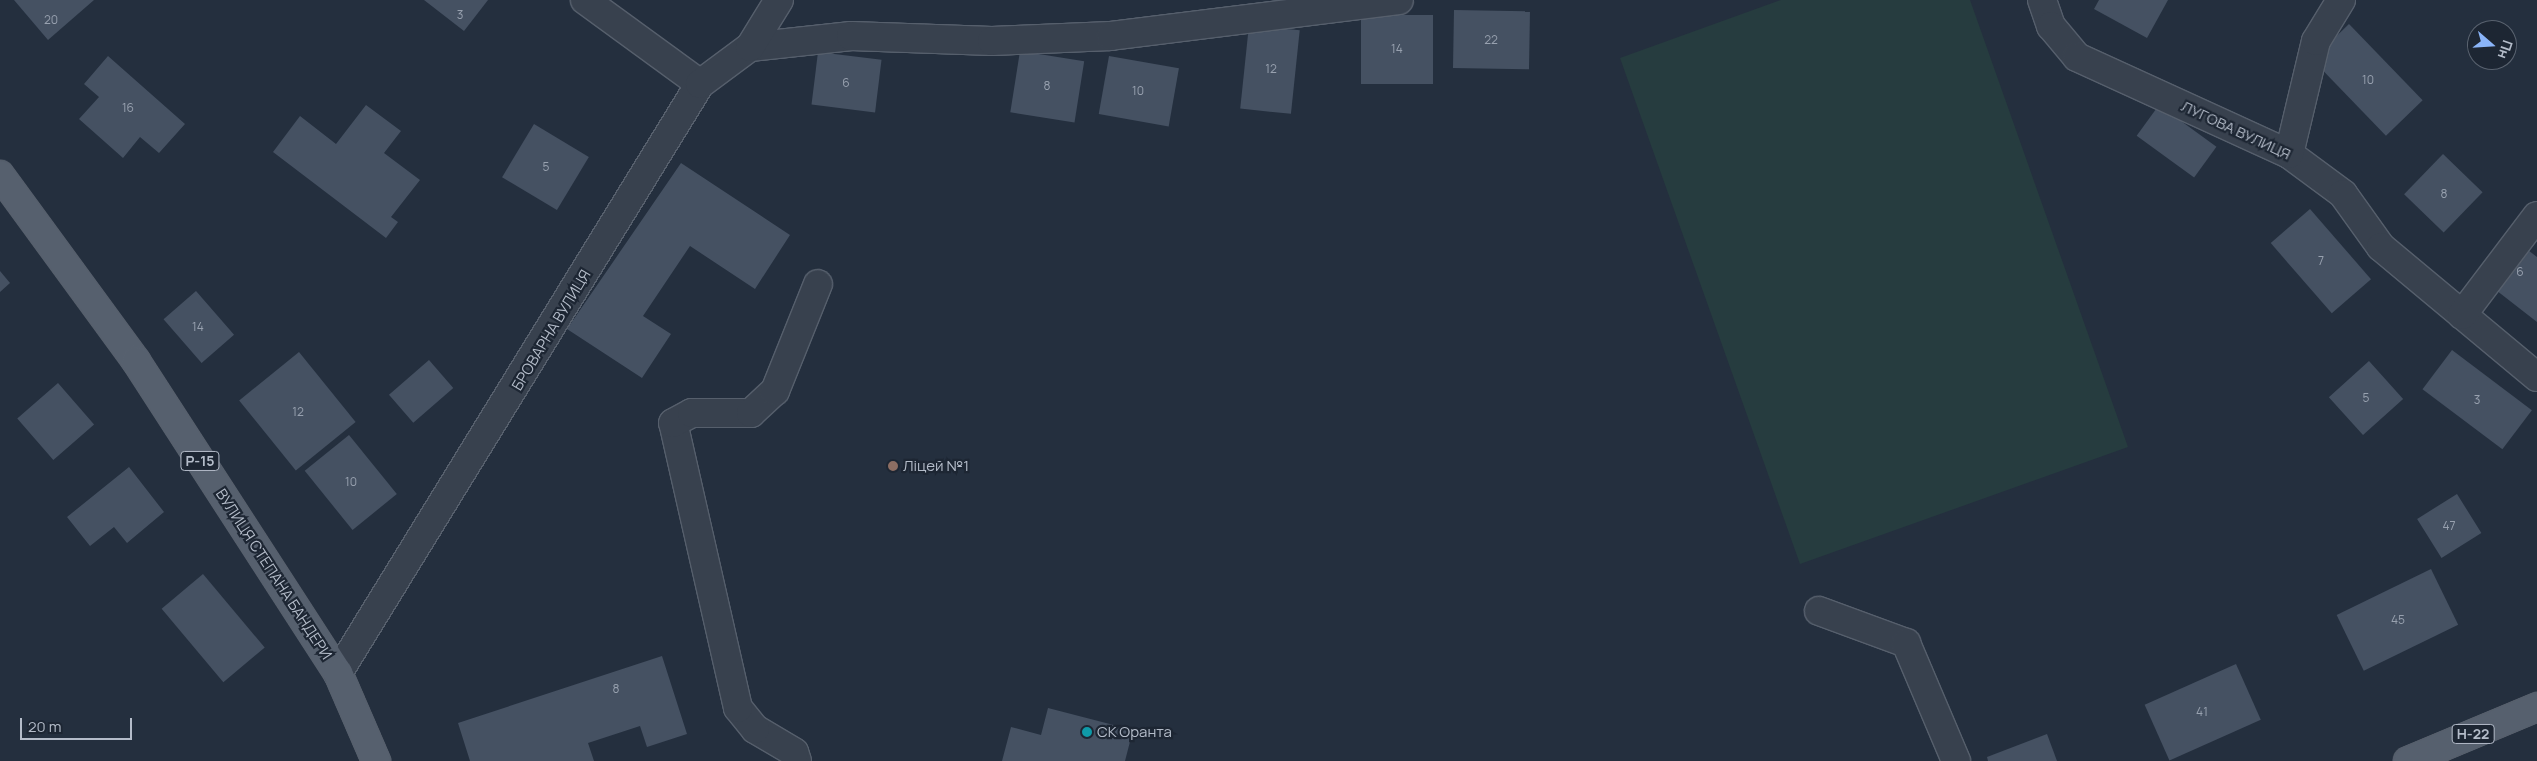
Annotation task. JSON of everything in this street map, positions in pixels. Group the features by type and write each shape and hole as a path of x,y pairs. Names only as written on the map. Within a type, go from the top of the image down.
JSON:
{"main road":[{"name":"ВУЛИЦЯ СТЕПАНА БАНДЕРИ","path":"0,175 136,360 338,673 376,761"},
{"name":"Н-22","path":"2408,761 2537,707"}],"street":[{"path":"585,0 700,84"},
{"name":"БРОВАРНА ВУЛИЦЯ","path":"338,673 700,84 750,47 779,0"},
{"path":"750,47 851,36 992,41 1111,36 1399,0"},
{"name":"ЛУГОВА ВУЛИЦЯ","path":"2042,0 2051,26 2077,57 2289,154 2343,194 2382,248 2537,376"},
{"path":"2289,154 2316,41 2341,0"},
{"path":"2462,315 2537,216"},
{"path":"797,761 794,752 755,729 738,708 673,423 692,413 750,413 775,391 818,284"},
{"path":"1818,611 1906,643 1956,761"}],"green space":[{"path":"1781,0 1970,0 2128,447 1800,564 1620,58"}],"building":[{"path":"14,0 94,0 48,40"},
{"path":"424,0 488,0 464,31"},
{"path":"2099,0 2168,0 2147,38 2094,9"},
{"path":"1454,10 1530,11 1529,69 1453,68"},
{"path":"1361,15 1433,15 1433,84 1361,84"},
{"path":"2349,24 2423,100 2386,136 2312,59"},
{"path":"1249,25 1300,30 1291,114 1240,109"},
{"path":"1020,51 1084,61 1075,122 1010,112"},
{"path":"818,52 882,60 875,112 812,105"},
{"path":"108,56 185,124 159,153 140,137 123,158 79,119 99,97 84,84"},
{"path":"1109,56 1179,68 1169,126 1099,114"},
{"path":"366,105 401,131 384,153 420,180 391,217 398,222 386,238 273,152 300,116 336,144"},
{"path":"2159,105 2216,147 2194,177 2137,136"},
{"path":"534,124 589,157 557,210 502,177"},
{"path":"2443,154 2483,192 2444,232 2404,194"},
{"path":"681,163 790,235 755,289 690,246 643,316 671,334 642,378 567,329"},
{"path":"2310,209 2371,279 2332,313 2271,243"},
{"path":"2524,247 2537,257 2537,322 2492,287"},
{"path":"0,271 10,283 0,292"},
{"path":"196,291 234,335 202,363 164,319"},
{"path":"2452,350 2532,410 2502,449 2423,389"},
{"path":"299,352 356,422 296,470 239,400"},
{"path":"429,360 453,388 413,423 389,395"},
{"path":"2369,361 2403,399 2363,435 2329,397"},
{"path":"58,383 94,425 53,460 17,418"},
{"path":"349,435 397,494 353,530 305,471"},
{"path":"129,467 164,512 127,543 114,527 90,546 67,517"},
{"path":"2457,494 2481,533 2442,558 2417,519"},
{"path":"2431,569 2458,625 2364,671 2337,615"},
{"path":"203,574 265,648 223,682 162,609"},
{"path":"662,656 687,734 647,747 640,726 588,743 594,761 470,761 458,723"},
{"path":"2236,664 2261,720 2169,760 2145,705"},
{"name":"СК Оранта","path":"1048,708 1133,730 1125,761 1002,761 1011,727 1041,735"},
{"path":"2047,734 2057,761 1988,761 1987,757"}],"place":[{"name":"Ліцей №1","path":"893,466"},
{"name":"СК Оранта","path":"1087,732"}]}
